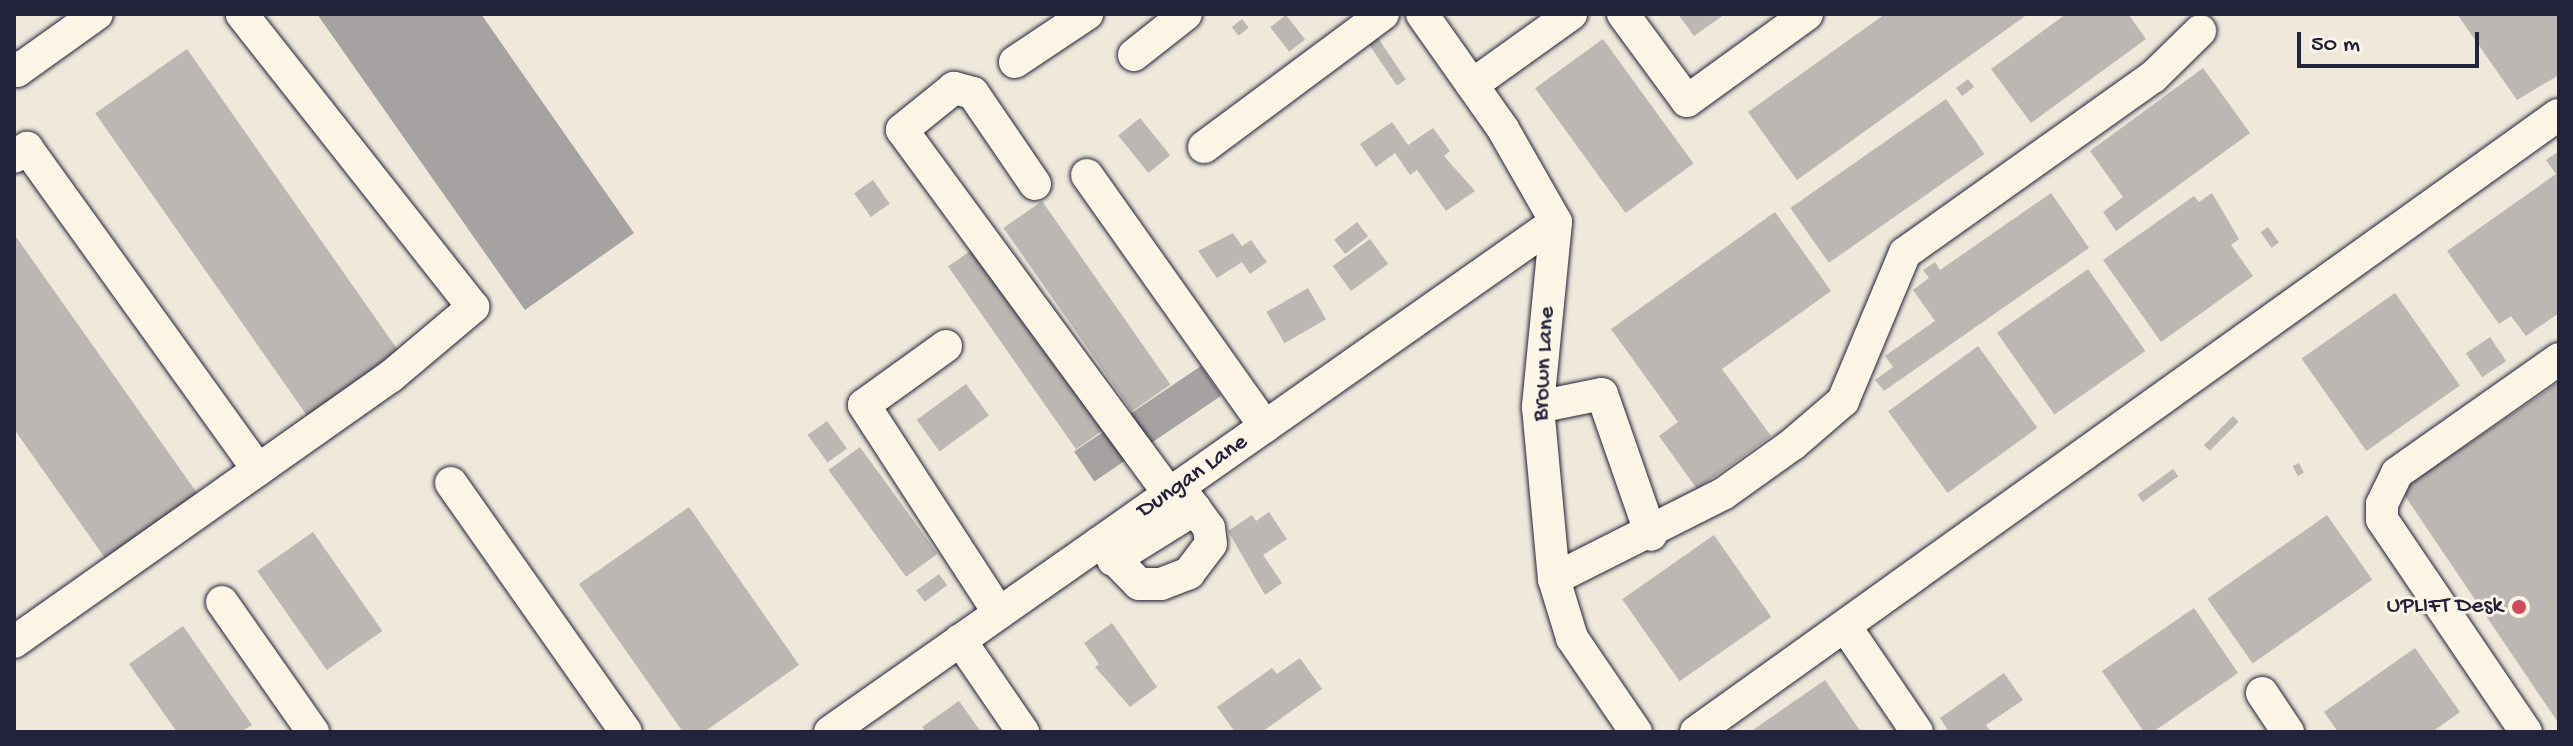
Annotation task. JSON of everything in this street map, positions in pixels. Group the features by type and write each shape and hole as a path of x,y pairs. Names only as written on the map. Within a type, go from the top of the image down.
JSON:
{"street":[{"path":"14,67 17,71 97,14"},
{"path":"14,642 390,377 473,307 242,14"},
{"path":"1015,62 1087,14"},
{"path":"1204,147 1383,14"},
{"path":"1422,14 1472,85 1556,222"},
{"path":"1472,85 1571,14"},
{"path":"1623,14 1687,101 1807,14"},
{"path":"1134,55 1173,17"},
{"path":"1554,579 1651,535 1723,494 1843,401 1905,253 2153,77 2200,31"},
{"path":"1035,184 973,93 954,88 902,130 1181,497 1209,528 1211,544 1189,573 1161,584 1139,584 1106,552"},
{"path":"1696,732 2558,115"},
{"path":"14,157 27,148 258,470"},
{"path":"1087,175 1265,426"},
{"name":"Brown Lane","path":"1556,222 1538,407 1554,579 1572,638 1636,732"},
{"name":"Dungan Lane","path":"830,732 999,613 1106,552 1181,497 1265,426 1556,222"},
{"path":"946,346 864,405 999,613"},
{"path":"2526,732 2382,519 2382,504 2397,473 2559,359"},
{"path":"1538,407 1602,394 1651,535"},
{"path":"451,483 626,732"},
{"path":"222,602 313,732"},
{"path":"1845,626 1917,732"},
{"path":"960,640 1023,732"},
{"path":"2262,693 2288,732"}],"shaded area":[{"path":"317,14 481,14 634,233 525,310"},
{"path":"1201,366 1221,396 1094,481 1074,452"}],"building":[{"path":"1678,14 1725,14 1694,36"},
{"path":"1885,14 2028,14 1797,180 1748,112"},
{"path":"2066,14 2128,14 2146,39 2031,123 1991,69"},
{"path":"2457,14 2557,14 2559,75 2517,100"},
{"path":"1286,15 1305,39 1289,52 1270,27"},
{"path":"1242,19 1249,28 1239,36 1232,27"},
{"path":"1378,38 1406,79 1397,86 1369,44"},
{"path":"1603,39 1694,164 1626,213 1535,88"},
{"path":"187,49 399,352 307,416 95,113"},
{"path":"2203,68 2250,133 2116,231 2103,212 2123,197 2090,151"},
{"path":"1968,79 1974,87 1962,96 1956,88"},
{"path":"1946,99 1984,154 1829,263 1790,208"},
{"path":"1140,118 1170,155 1148,173 1118,136"},
{"path":"1392,122 1408,145 1433,128 1450,151 1444,156 1475,191 1446,211 1417,170 1410,175 1395,153 1376,167 1360,144"},
{"path":"2559,151 2559,313 2526,336 2511,316 2499,324 2447,251 2556,174 2546,160"},
{"path":"873,180 890,204 871,217 854,193"},
{"path":"2051,193 2089,248 1884,391 1875,380 1893,367 1885,356 1935,321 1913,290 1929,278 1923,270 1935,262 1940,270"},
{"path":"2212,193 2239,239 2231,245 2253,276 2161,342 2103,260 2194,196 2199,202"},
{"path":"1042,201 1170,384 1132,411 1003,228"},
{"path":"1775,212 1831,291 1722,369 1771,436 1697,489 1659,436 1678,422 1611,329"},
{"path":"1357,222 1368,236 1345,254 1334,240"},
{"path":"2268,227 2279,243 2272,248 2261,232"},
{"path":"1233,233 1242,246 1251,240 1267,262 1250,274 1242,262 1217,278 1198,251"},
{"path":"14,234 197,493 105,558 14,429"},
{"path":"1370,239 1388,264 1351,291 1333,266"},
{"path":"976,247 1104,430 1076,449 948,267"},
{"path":"2088,269 2145,351 2054,415 1997,333"},
{"path":"1308,288 1326,319 1284,343 1266,312"},
{"path":"2395,293 2460,386 2366,451 2302,358"},
{"path":"2490,337 2506,361 2482,377 2466,353"},
{"path":"1978,346 2037,428 1948,493 1888,411"},
{"name":"UPLIFT Desk","path":"2559,382 2559,724 2401,490"},
{"path":"966,384 989,416 940,451 917,420"},
{"path":"2233,416 2239,422 2210,451 2204,445"},
{"path":"827,421 847,449 828,463 808,435"},
{"path":"860,447 938,554 906,577 828,470"},
{"path":"2299,463 2304,473 2298,476 2293,466"},
{"path":"2173,469 2178,476 2143,502 2137,495"},
{"path":"689,507 799,665 704,732 683,732 579,584"},
{"path":"1269,512 1287,539 1263,555 1282,583 1265,595 1228,531 1252,515 1256,521"},
{"path":"2327,515 2372,580 2253,663 2207,599"},
{"path":"313,532 382,631 327,670 257,571"},
{"path":"1714,535 1771,617 1680,681 1622,599"},
{"path":"939,574 947,585 925,602 916,590"},
{"path":"2194,608 2238,673 2153,732 2144,732 2102,671"},
{"path":"1112,623 1157,687 1130,707 1095,667 1099,664 1084,643"},
{"path":"183,626 252,725 241,732 177,732 129,664"},
{"path":"2415,648 2460,712 2432,732 2338,732 2324,712"},
{"path":"1300,658 1322,689 1262,732 1235,732 1217,707 1272,668 1277,674"},
{"path":"2004,673 2023,700 1986,725 1991,732 1949,732 1940,718"},
{"path":"1825,680 1861,732 1750,732"},
{"path":"959,701 981,732 926,732 922,727"}],"place":[{"name":"UPLIFT Desk","path":"2519,607"}]}
